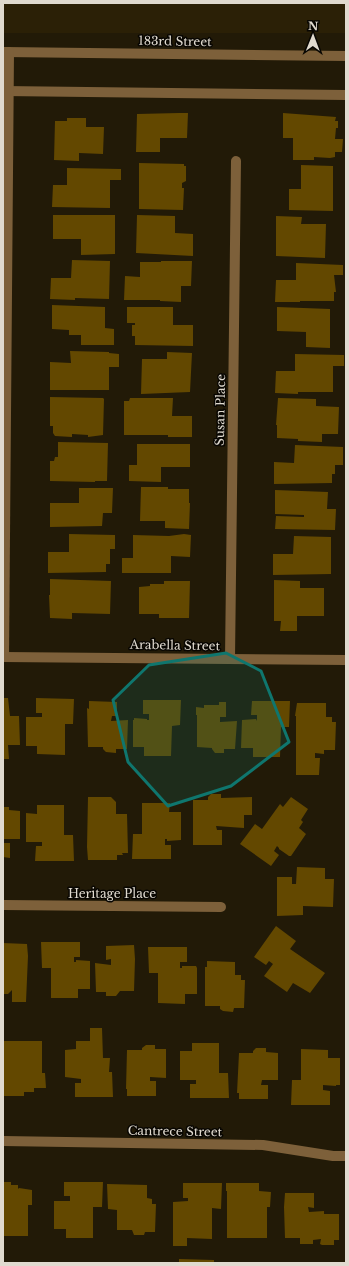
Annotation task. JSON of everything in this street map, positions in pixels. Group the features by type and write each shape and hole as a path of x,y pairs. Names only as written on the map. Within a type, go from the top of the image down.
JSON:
{"street":[{"name":"183rd Street","path":"6,52 346,56"},
{"path":"3,657 6,52"},
{"path":"6,91 346,95"},
{"name":"Susan Place","path":"230,659 236,161"},
{"name":"Arabella Street","path":"3,657 346,660"},
{"name":"Heritage Place","path":"3,905 222,907"},
{"name":"Cantrece Street","path":"3,1140 263,1145 333,1156 346,1156"}],"highlighted area":[{"path":"226,653 261,671 289,742 231,786 168,806 128,762 113,700 149,665"}],"shaded area":[{"path":"3,3 346,3 346,33 3,33"}],"building":[{"path":"188,113 187,138 160,138 160,152 136,152 137,114"},
{"path":"283,113 336,117 335,121 338,121 338,128 336,128 335,139 343,139 342,152 335,152 335,157 330,158 314,157 314,160 293,160 293,138 283,138"},
{"path":"67,118 86,118 86,127 104,127 103,154 79,153 79,161 54,160 55,121 67,121"},
{"path":"139,163 184,164 184,166 186,166 186,181 182,183 182,188 184,188 183,210 139,209"},
{"path":"301,165 333,166 333,211 289,210 289,189 301,189"},
{"path":"67,168 121,169 121,180 110,180 110,208 52,207 53,185 67,185"},
{"path":"53,215 115,215 115,254 81,255 81,239 53,239"},
{"path":"137,215 175,216 175,233 193,234 193,256 136,253"},
{"path":"276,216 302,217 301,224 326,224 325,258 276,256"},
{"path":"72,260 110,261 109,299 50,299 51,278 71,278"},
{"path":"192,261 191,286 181,286 181,302 160,300 124,300 125,276 140,277 140,262"},
{"path":"296,263 343,265 343,275 334,275 336,292 334,292 334,301 275,302 276,280 296,280"},
{"path":"52,305 105,307 105,328 114,329 114,345 81,345 81,335 69,335 69,330 52,329"},
{"path":"127,307 173,307 173,325 193,325 193,346 135,345 135,336 132,336 132,325 135,325 135,323 127,323"},
{"path":"277,307 330,309 330,348 306,347 306,332 277,331"},
{"path":"70,351 109,352 119,354 119,367 109,367 109,390 50,390 50,362 71,363"},
{"path":"167,352 192,353 190,392 141,394 142,359 167,359"},
{"path":"295,354 344,355 344,366 333,366 333,392 298,392 298,394 275,393 276,371 295,371"},
{"path":"50,397 103,398 103,435 88,437 88,435 72,434 72,437 55,436 53,433 53,426 50,426"},
{"path":"130,398 173,398 172,416 192,416 192,437 168,437 168,435 124,435 124,401 129,401"},
{"path":"278,398 316,399 316,406 339,407 338,434 322,434 322,442 277,438 276,425"},
{"path":"58,442 108,443 107,481 50,481 50,461 54,461 55,457 58,457"},
{"path":"137,444 190,444 190,467 161,467 161,482 129,481 129,465 137,465"},
{"path":"295,445 343,447 343,465 335,465 335,474 332,474 332,483 274,484 274,462 294,463"},
{"path":"141,487 189,489 189,529 165,528 165,521 140,521"},
{"path":"79,488 113,488 112,513 103,513 102,526 50,527 50,503 79,503"},
{"path":"275,490 328,492 327,509 336,509 335,530 275,529 276,516 304,517 304,515 275,514"},
{"path":"69,534 115,535 115,549 110,549 110,564 106,564 106,572 48,573 48,552 69,552"},
{"path":"184,534 191,535 190,557 171,556 171,573 122,573 122,558 133,558 133,535 169,536"},
{"path":"294,536 331,537 331,574 273,575 273,554 293,554"},
{"path":"50,579 111,581 110,614 72,613 72,619 50,618"},
{"path":"274,580 300,581 300,588 324,588 324,616 297,616 297,631 280,631 281,621 274,621"},
{"path":"164,581 190,581 189,618 159,618 159,614 139,614 139,587 150,586 150,584 164,584"},
{"path":"4,698 8,698 10,716 19,716 20,745 8,745 9,759 3,759"},
{"path":"36,698 74,699 73,724 65,724 65,755 37,754 37,746 26,746 26,717 42,717 42,713 36,713"},
{"path":"143,700 181,700 180,725 172,726 171,756 144,756 144,747 133,747 134,718 149,720 149,714 143,714"},
{"path":"89,701 117,702 117,716 112,716 111,721 128,720 127,749 116,749 116,753 106,752 103,747 88,747 87,708 89,709"},
{"path":"252,701 290,701 289,727 281,727 280,757 253,757 253,748 241,748 242,720 256,719 257,721 257,715 251,715"},
{"path":"219,702 226,702 226,717 220,717 220,722 237,721 235,749 224,749 224,753 215,753 212,748 197,747 196,707 204,708 204,705 219,705"},
{"path":"297,703 326,703 326,717 332,717 332,722 336,722 335,750 324,750 324,754 315,753 315,758 320,758 319,775 296,775 295,716"},
{"path":"211,794 221,794 221,798 252,797 252,815 244,815 244,828 216,826 217,830 222,830 222,845 193,845 193,800 208,800 208,797"},
{"path":"88,797 111,797 116,802 116,814 127,814 128,853 117,855 117,860 88,860"},
{"path":"291,797 308,809 301,820 303,822 299,828 306,834 291,856 279,849 277,846 274,851 279,855 271,866 240,844 255,824 262,829 280,804 283,807"},
{"path":"142,803 170,803 169,812 181,812 181,840 167,841 167,839 165,839 165,845 171,845 171,859 132,859 133,834 142,834"},
{"path":"37,805 64,805 64,835 73,835 74,861 35,861 36,846 42,846 42,842 26,842 26,813 37,814"},
{"path":"3,807 9,807 9,810 20,811 20,839 3,839"},
{"path":"3,843 10,843 10,858 3,857"},
{"path":"297,867 325,868 325,879 334,879 333,907 303,906 303,915 277,916 277,877 292,877 292,884 296,884"},
{"path":"276,926 296,941 290,949 325,973 310,993 293,983 287,992 264,976 273,964 269,961 266,965 254,957"},
{"path":"41,942 80,942 80,957 74,957 74,962 76,962 76,960 90,961 90,989 78,989 78,998 51,998 51,968 42,968"},
{"path":"3,943 27,944 28,956 26,1002 12,1002 12,990 8,994 3,994"},
{"path":"134,945 134,991 120,991 116,996 106,996 106,992 96,992 95,963 111,965 111,959 106,960 106,946"},
{"path":"148,947 187,947 187,962 180,962 180,968 182,968 182,966 196,966 197,994 185,994 185,1004 158,1003 158,973 149,973"},
{"path":"207,961 235,962 235,975 241,975 241,980 245,980 244,1008 234,1008 233,1012 223,1011 220,1009 220,1006 205,1006 205,967 207,967"},
{"path":"90,1028 102,1028 103,1058 110,1058 109,1072 112,1072 113,1097 75,1097 75,1083 81,1083 81,1079 65,1077 65,1050 76,1049 76,1041 90,1041"},
{"path":"3,1041 42,1041 42,1073 45,1073 46,1088 34,1088 34,1092 24,1092 24,1096 3,1096"},
{"path":"192,1043 219,1043 219,1073 228,1073 229,1098 190,1098 190,1084 196,1084 196,1080 180,1080 180,1051 192,1051"},
{"path":"146,1045 155,1045 155,1049 166,1049 166,1078 150,1077 150,1081 156,1081 156,1096 127,1096 127,1050 142,1050 142,1048"},
{"path":"256,1048 266,1048 266,1052 278,1053 278,1080 262,1080 261,1085 268,1085 268,1099 239,1099 239,1093 237,1093 239,1053 253,1053"},
{"path":"301,1049 328,1050 328,1058 340,1058 340,1085 323,1085 323,1090 330,1091 330,1105 291,1105 292,1080 301,1080"},
{"path":"3,1182 11,1182 11,1185 18,1185 18,1189 32,1190 32,1205 28,1205 28,1236 3,1236"},
{"path":"64,1182 103,1182 102,1207 93,1207 93,1238 66,1238 66,1229 54,1229 54,1201 70,1201 70,1196 64,1196"},
{"path":"183,1183 222,1183 221,1209 212,1208 212,1239 187,1238 187,1246 173,1246 173,1202 188,1201 188,1198 183,1198"},
{"path":"226,1183 259,1183 259,1191 271,1192 270,1207 267,1207 267,1238 227,1238"},
{"path":"107,1184 147,1185 147,1198 152,1199 152,1204 156,1204 155,1232 145,1232 144,1235 134,1235 132,1230 117,1230 117,1210 108,1209"},
{"path":"285,1193 314,1193 314,1208 308,1207 309,1212 324,1211 324,1214 339,1214 339,1240 334,1240 334,1245 322,1245 320,1244 321,1239 313,1240 313,1244 300,1244 300,1238 285,1238"},
{"path":"179,1259 214,1260 214,1263 179,1263"}]}
